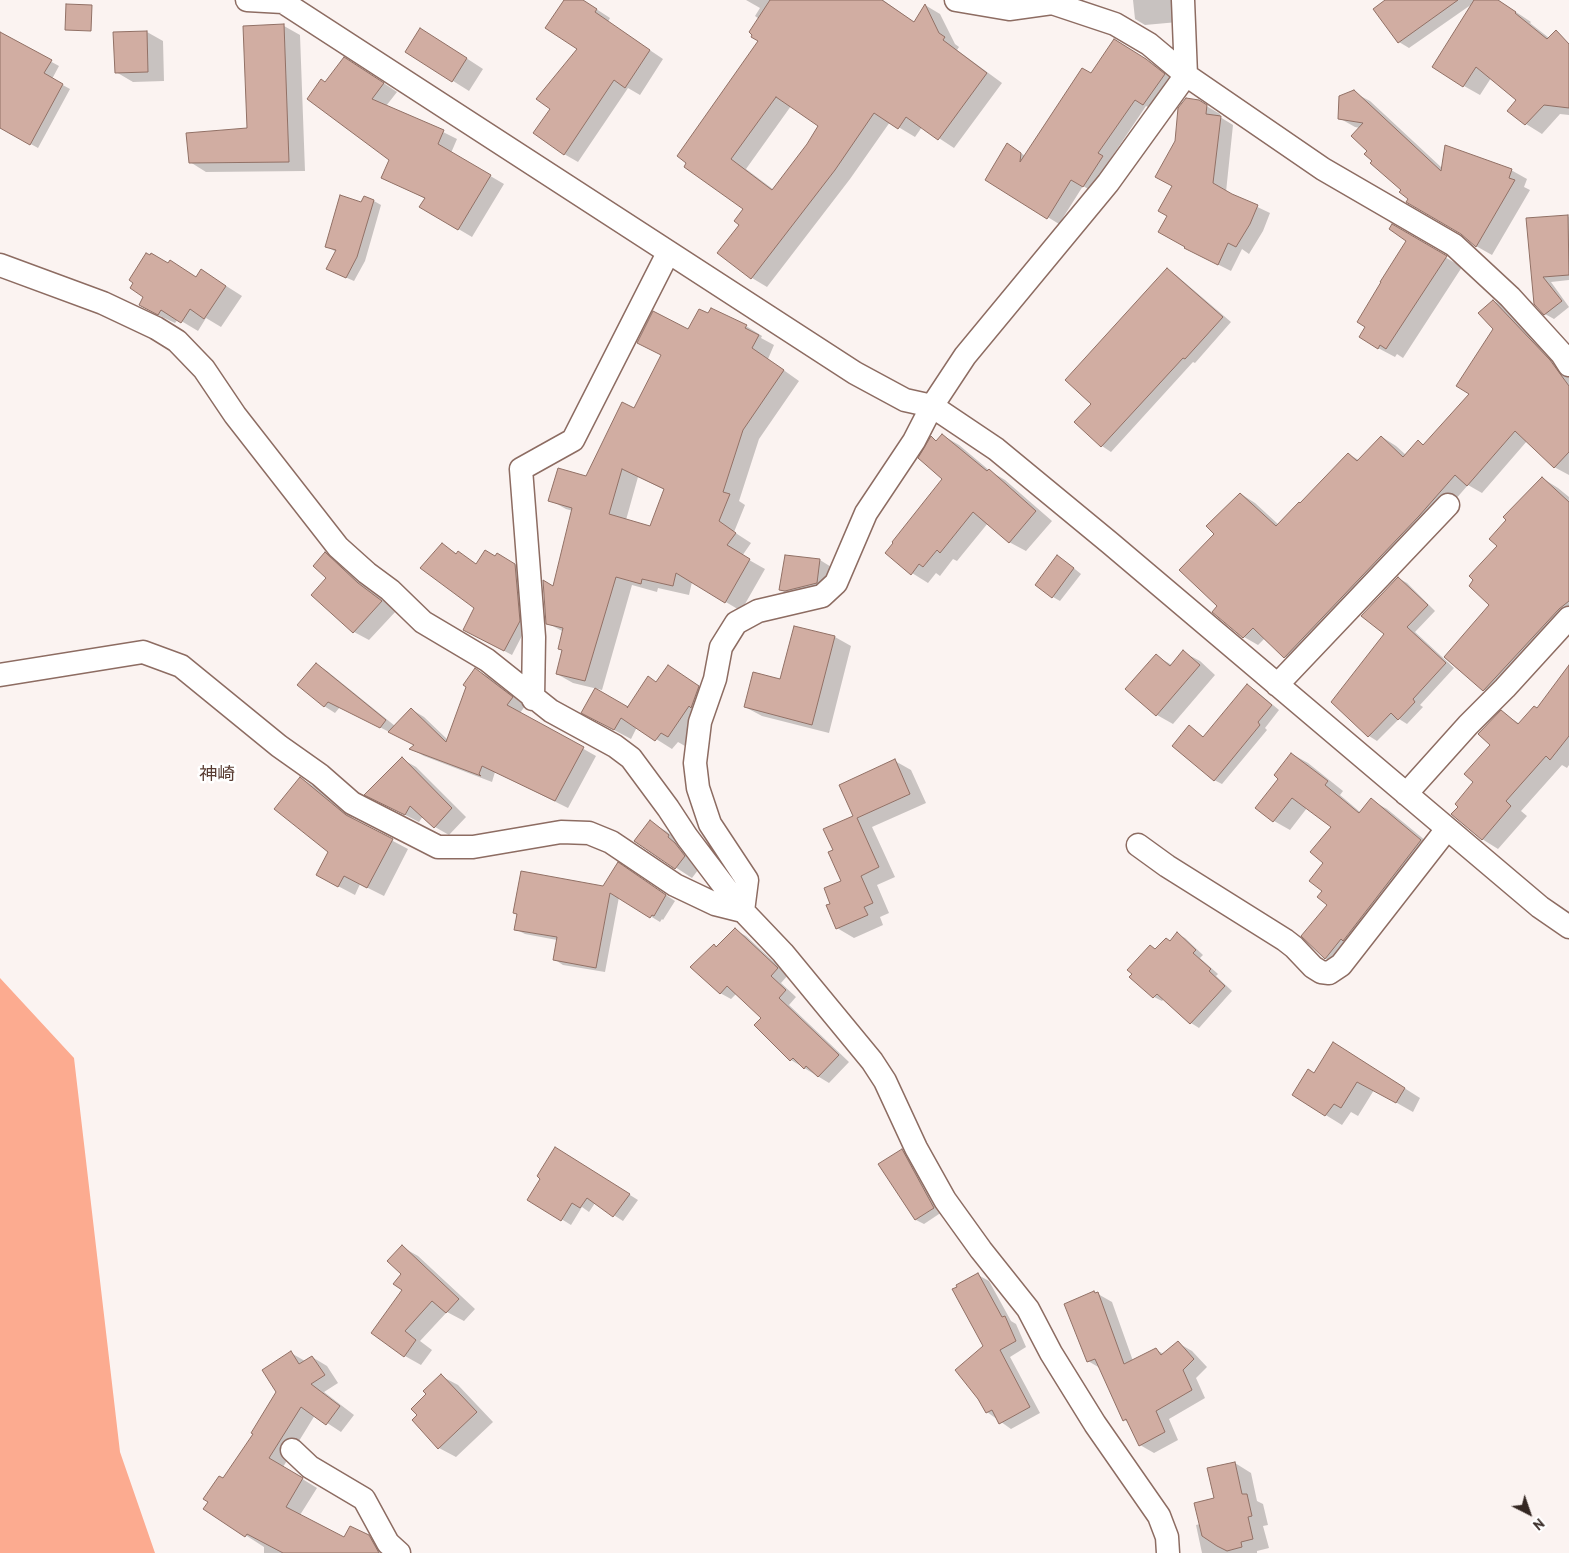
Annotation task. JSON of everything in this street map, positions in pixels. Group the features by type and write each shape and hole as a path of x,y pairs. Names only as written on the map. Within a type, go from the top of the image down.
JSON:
{"street":[{"path":"247,0 283,1 854,373 905,400 932,406 1003,455 1110,543 1540,907 1569,927"},
{"path":"956,0 1008,9 1052,3 1115,24 1149,44 1186,75 1324,168 1454,245 1510,297 1562,354 1569,365"},
{"path":"742,911 747,880 710,824 698,788 695,763 700,722 714,679 721,647 736,624 758,611 822,596 836,583 866,513 914,441 932,406 964,356 1108,183 1186,75 1183,0"},
{"path":"533,698 534,637 521,469 573,440 668,253"},
{"path":"0,265 103,303 156,328 177,341 204,369 235,415 338,547 367,573 390,590 423,622 487,660 551,712 615,746 631,758 742,911 783,953 872,1061 885,1081 916,1148 944,1200 1028,1309 1051,1353 1094,1424 1160,1516 1168,1537 1168,1553"},
{"path":"1277,685 1448,504"},
{"path":"1406,794 1569,618"},
{"path":"0,675 143,652 181,666 279,746 320,775 352,803 438,847 473,848 561,832 589,833 611,842 675,885 715,904 742,911"},
{"path":"1138,845 1167,866 1285,940 1313,967 1322,972 1329,973 1341,965 1447,829"},
{"path":"292,1450 310,1467 364,1499 388,1543 399,1553"}],"shaded area":[{"path":"0,978 74,1058 120,1452 155,1553 0,1553"}],"building":[{"path":"564,0 583,0 597,9 595,12 650,50 625,88 614,80 564,155 533,133 550,109 536,99 577,49 545,28"},
{"path":"770,0 882,0 914,22 925,4 939,33 945,37 943,40 987,73 938,140 906,117 898,129 874,113 835,170 751,279 717,253 739,225 734,221 743,209 684,167 686,163 677,156 758,41 751,37 752,35 749,32","holes":["776,97 818,126 807,144 772,190 731,159"]},
{"path":"1385,0 1458,0 1398,43 1373,9"},
{"path":"1474,0 1498,0 1516,12 1547,39 1556,30 1569,44 1569,108 1544,105 1525,125 1507,111 1516,100 1476,67 1463,87 1432,67"},
{"path":"66,4 92,5 91,31 65,30"},
{"path":"284,24 289,162 189,163 186,133 247,128 243,26"},
{"path":"420,28 467,58 452,82 405,52"},
{"path":"147,31 148,72 115,73 113,32"},
{"path":"0,32 52,60 44,73 63,84 30,145 0,128"},
{"path":"1114,39 1146,59 1165,74 1143,105 1135,100 1098,153 1103,156 1083,187 1071,180 1047,219 985,180 1007,143 1021,153 1020,162 1082,68 1091,73"},
{"path":"344,57 384,83 372,99 444,130 438,144 491,175 458,230 419,207 425,198 381,178 389,160 307,99 321,79 325,82"},
{"path":"1354,90 1441,171 1445,145 1512,169 1509,178 1515,180 1476,247 1461,234 1406,202 1408,199 1399,192 1401,190 1370,163 1372,161 1364,154 1367,151 1351,136 1363,123 1338,119 1339,96"},
{"path":"1186,98 1199,100 1207,105 1206,114 1221,116 1213,183 1232,194 1258,205 1250,224 1236,247 1228,243 1218,265 1158,232 1167,216 1158,211 1172,186 1155,177 1175,141 1178,108"},
{"path":"340,195 361,202 364,196 374,200 357,257 346,278 326,269 336,250 325,247"},
{"path":"1568,215 1569,275 1543,277 1562,301 1544,315 1534,304 1526,218"},
{"path":"1392,224 1447,256 1386,349 1380,345 1378,349 1359,337 1365,327 1357,322 1406,241 1389,229"},
{"path":"146,253 150,255 151,253 168,263 170,260 196,277 201,269 226,286 204,319 190,309 181,323 161,310 158,315 139,305 143,297 130,288 133,283 129,280"},
{"path":"1167,268 1223,317 1101,447 1074,422 1091,404 1065,380"},
{"path":"1493,300 1550,360 1569,386 1569,452 1554,468 1515,431 1467,486 1455,475 1419,516 1284,658 1253,628 1243,638 1212,612 1217,606 1179,570 1214,534 1206,526 1240,493 1276,526 1348,453 1357,461 1381,436 1403,457 1418,440 1423,445 1469,394 1456,386 1493,329 1478,313"},
{"path":"711,308 747,325 745,328 759,335 752,348 784,370 743,430 723,492 730,494 719,521 736,533 727,545 750,559 725,603 676,573 673,586 642,579 641,584 616,577 585,681 556,674 562,650 558,649 563,628 546,624 543,580 553,586 572,508 548,501 558,468 586,476 622,402 634,408 661,355 637,343 653,311 688,329 699,309 708,313","holes":["622,469 664,489 650,526 609,514"]},
{"path":"942,434 987,471 989,469 1036,511 1009,543 973,512 940,553 937,550 923,567 919,564 911,575 885,553 942,479 918,458 931,436 936,441"},
{"path":"1542,477 1569,502 1569,601 1559,609 1483,691 1444,657 1489,605 1469,586 1473,580 1469,576 1497,546 1489,539 1506,520 1503,517"},
{"path":"442,543 456,554 458,551 476,564 485,550 495,556 497,553 515,564 520,621 504,651 463,630 474,608 420,568"},
{"path":"325,552 358,583 382,601 353,633 311,595 326,578 313,566"},
{"path":"785,555 820,559 817,583 785,591 779,590"},
{"path":"1057,555 1074,568 1052,598 1035,585"},
{"path":"1398,577 1428,605 1407,627 1446,663 1413,699 1415,702 1398,720 1391,713 1368,737 1331,702 1384,634 1361,616"},
{"path":"794,626 835,636 812,725 744,707 753,672 780,679"},
{"path":"1183,650 1200,665 1156,716 1125,689 1156,654 1170,666"},
{"path":"316,663 386,720 380,728 328,702 324,707 297,685"},
{"path":"668,665 699,686 691,708 689,706 668,737 661,733 655,741 621,718 614,730 581,713 595,688 628,707 648,676 656,682"},
{"path":"1569,665 1569,736 1550,760 1546,756 1506,801 1511,806 1482,840 1451,814 1458,807 1455,804 1473,782 1464,774 1490,745 1478,734 1501,710 1518,724 1534,706 1537,708"},
{"path":"475,668 513,697 507,705 584,747 555,801 482,766 479,774 481,776 409,749 414,745 388,732 411,708 446,742 466,687 463,685"},
{"path":"1247,684 1272,705 1258,722 1260,725 1214,781 1172,746 1189,725 1203,737"},
{"path":"1291,753 1328,781 1325,785 1359,813 1371,798 1421,840 1343,941 1341,939 1325,959 1301,936 1327,905 1317,897 1322,891 1309,881 1323,863 1310,852 1331,827 1292,798 1273,822 1255,808 1278,779 1274,775"},
{"path":"402,757 452,808 434,828 410,806 405,815 364,795"},
{"path":"895,759 910,794 857,818 879,867 861,876 873,903 864,907 868,915 836,929 826,905 830,904 824,888 841,881 828,852 833,850 823,829 853,816 839,785"},
{"path":"300,777 346,815 393,839 367,888 344,876 338,887 316,875 328,852 274,809"},
{"path":"650,820 669,835 668,837 685,856 675,869 634,841"},
{"path":"618,862 666,895 654,916 652,915 650,918 610,893 596,968 553,960 557,937 514,930 517,914 513,913 521,871 603,886"},
{"path":"735,928 778,968 771,976 786,990 779,998 839,1055 818,1077 806,1066 804,1069 793,1058 790,1061 754,1025 761,1018 727,986 720,994 690,967 714,944 716,947"},
{"path":"1177,932 1196,950 1193,953 1211,969 1209,971 1225,986 1190,1024 1157,994 1153,998 1129,977 1132,974 1127,970 1150,945 1155,949 1166,938 1170,941"},
{"path":"1333,1042 1405,1088 1396,1103 1357,1082 1341,1108 1334,1104 1325,1116 1292,1095 1308,1069 1314,1073"},
{"path":"555,1147 630,1194 613,1217 587,1198 580,1208 572,1203 561,1221 527,1200 540,1179 537,1176"},
{"path":"902,1149 934,1208 915,1220 878,1164"},
{"path":"402,1245 459,1299 446,1313 432,1301 405,1331 416,1340 404,1357 371,1333 402,1290 393,1284 401,1274 387,1261"},
{"path":"978,1273 1002,1317 1005,1316 1016,1341 1000,1350 1030,1407 999,1424 992,1410 986,1413 978,1399 955,1370 983,1346 952,1289"},
{"path":"1094,1291 1095,1293 1098,1292 1124,1364 1156,1348 1161,1355 1178,1341 1194,1359 1183,1370 1192,1390 1156,1411 1165,1432 1139,1446 1126,1419 1123,1421 1095,1359 1087,1362 1064,1304"},
{"path":"291,1351 299,1364 312,1356 325,1375 311,1384 340,1406 326,1425 301,1407 269,1458 303,1478 286,1507 344,1537 350,1526 369,1535 379,1553 283,1553 247,1534 245,1537 203,1509 208,1502 203,1499 219,1476 223,1478 253,1434 251,1433 276,1392 262,1370"},
{"path":"441,1374 477,1412 438,1449 412,1420 417,1415 411,1409 426,1394 423,1391"},
{"path":"1235,1462 1242,1494 1247,1494 1252,1516 1248,1517 1253,1539 1241,1542 1242,1547 1227,1551 1202,1536 1194,1503 1214,1498 1207,1468"}],"district":[{"name":"神崎","path":"217,775"}]}
